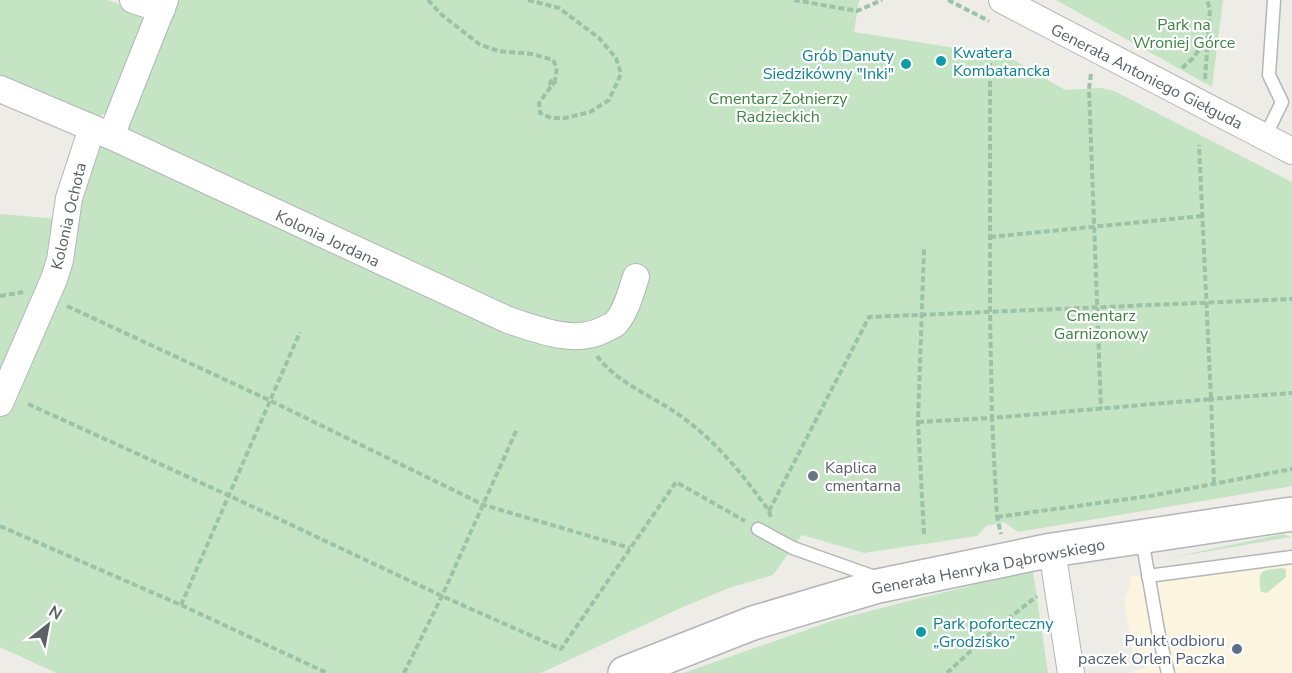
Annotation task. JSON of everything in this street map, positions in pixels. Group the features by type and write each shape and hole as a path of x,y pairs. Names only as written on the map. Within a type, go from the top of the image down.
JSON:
{"street":[{"path":"133,0 163,4"},
{"name":"Generała Antoniego Giełguda","path":"1002,0 1292,151"},
{"name":"Kolonia Ochota","path":"0,403 60,260 69,198 163,4"},
{"name":"Kolonia Jordana","path":"0,89 101,132 508,320 537,329 566,336 588,335 615,324 629,300 636,277"},
{"name":"Generała Henryka Dąbrowskiego","path":"625,673 753,623 878,586 1054,565 1141,537 1292,514"},
{"path":"1054,565 1071,673"}],"lane":[{"path":"1265,137 1282,102 1269,75 1274,0"},
{"path":"758,529 793,548 873,576 878,586"},
{"path":"1141,537 1168,673"},
{"path":"1148,576 1292,557"}],"path":[{"path":"428,0 442,15 479,44 498,51 532,54 553,60 557,68 553,82 539,103 540,113 551,118 577,116 590,112 609,100 620,80 620,68 616,58 599,38 560,8 528,0"},
{"path":"794,0 857,11 882,0"},
{"path":"948,0 958,5"},
{"path":"1206,107 1205,65 1210,9 1207,0"},
{"path":"1162,85 1193,58 1208,37"},
{"path":"990,54 992,418 997,517 1004,543"},
{"path":"1091,74 1089,88 1101,409"},
{"path":"1199,145 1214,483"},
{"path":"990,237 1202,216"},
{"path":"924,248 918,422 924,534"},
{"path":"46,297 271,401 484,505 630,548"},
{"path":"604,366 610,372 682,416 739,470 769,511 869,317 1292,298"},
{"path":"181,605 300,332"},
{"path":"918,422 1292,393"},
{"path":"28,405 561,649 676,482 758,529"},
{"path":"404,673 442,596 517,429"},
{"path":"997,517 1150,496 1292,469"},
{"path":"0,526 181,605 327,673"},
{"path":"947,673 989,634 1054,565"},
{"path":"955,666 955,673"}],"shaded area":[{"path":"1292,555 1292,673 1133,673 1133,671 1146,668 1145,662 1133,655 1124,601 1130,584 1129,577"}],"green space":[{"path":"0,0 107,0 152,15 113,109 86,120 0,83"},
{"name":"Cmentarz Garnizonowy","path":"173,0 859,0 854,32 999,55 1014,60 1065,90 1101,88 1114,91 1292,182 1292,486 1018,532 1004,522 986,526 977,536 864,553 802,535 773,575 732,587 685,606 541,673 56,673 0,647 0,412 58,303 55,288 79,233 77,232 75,191"},
{"name":"Park na Wroniej Górce","path":"1056,0 1223,0 1212,87"},
{"path":"0,214 58,219 54,259 0,390"},
{"path":"1283,534 1291,537 1169,558"},
{"path":"1286,569 1286,577 1267,593 1261,592 1260,575 1262,572"},
{"name":"Park poforteczny „Grodzisko”","path":"1033,571 1048,673 683,673 832,621"}],"place":[{"name":"Kwatera Kombatancka","path":"941,61"},
{"name":"Grób Danuty Siedzikówny \"Inki\"","path":"906,64"},
{"name":"Kaplica cmentarna","path":"813,476"},
{"name":"Park poforteczny „Grodzisko”","path":"921,632"},
{"name":"Punkt odbioru paczek Orlen Paczka","path":"1237,649"}],"park label":[{"name":"Cmentarz Żołnierzy Radzieckich","path":"778,107"}]}
